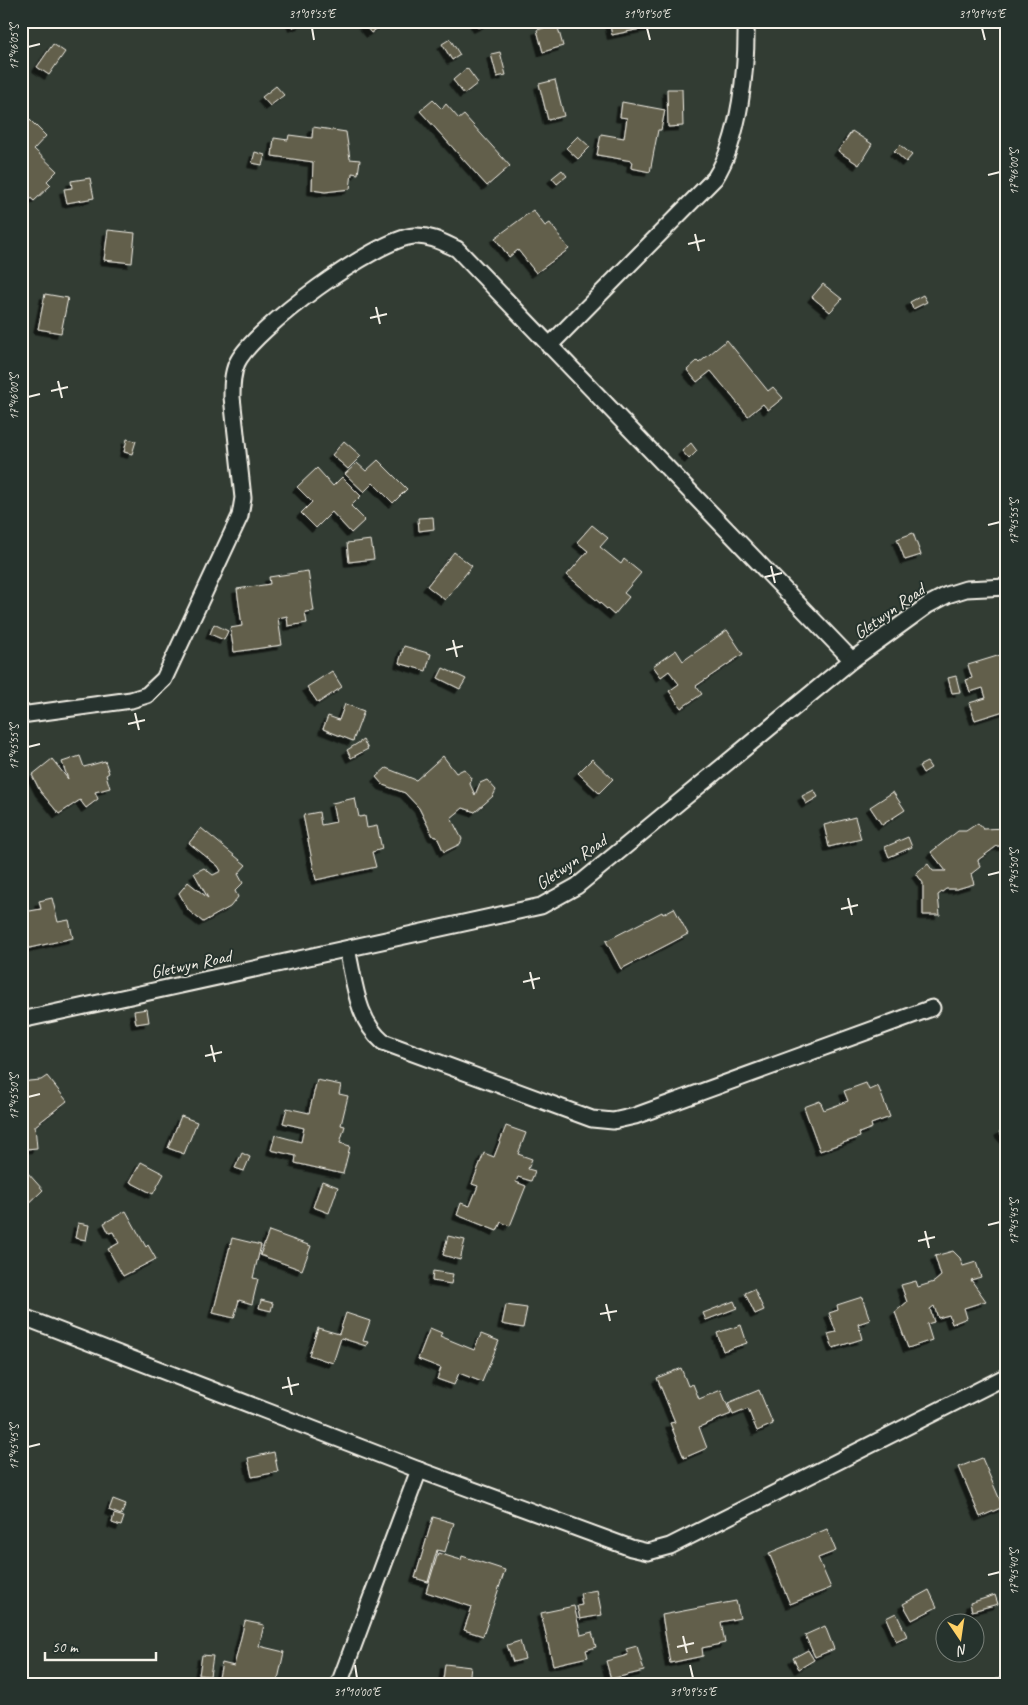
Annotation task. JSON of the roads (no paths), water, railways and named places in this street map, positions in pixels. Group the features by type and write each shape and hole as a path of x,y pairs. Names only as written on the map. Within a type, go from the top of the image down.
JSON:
{"street":[{"path":"548,346 715,178 725,163 731,146 744,74 746,21"},
{"path":"21,715 131,700 147,695 164,679 240,516 243,498 232,397 232,381 237,364 248,346 294,306 349,265 394,240 414,236 441,241 457,249 548,346 852,660"},
{"name":"Gletwyn Road","path":"21,1020 526,911 556,900 585,879 852,660 928,605 947,595 966,589 1007,587"},
{"path":"347,949 363,1020 371,1032 383,1042 592,1120 612,1121 635,1116 932,1008"},
{"path":"21,1316 418,1470 631,1548 648,1552 670,1546 1007,1376"},
{"path":"340,1684 418,1470"}]}
